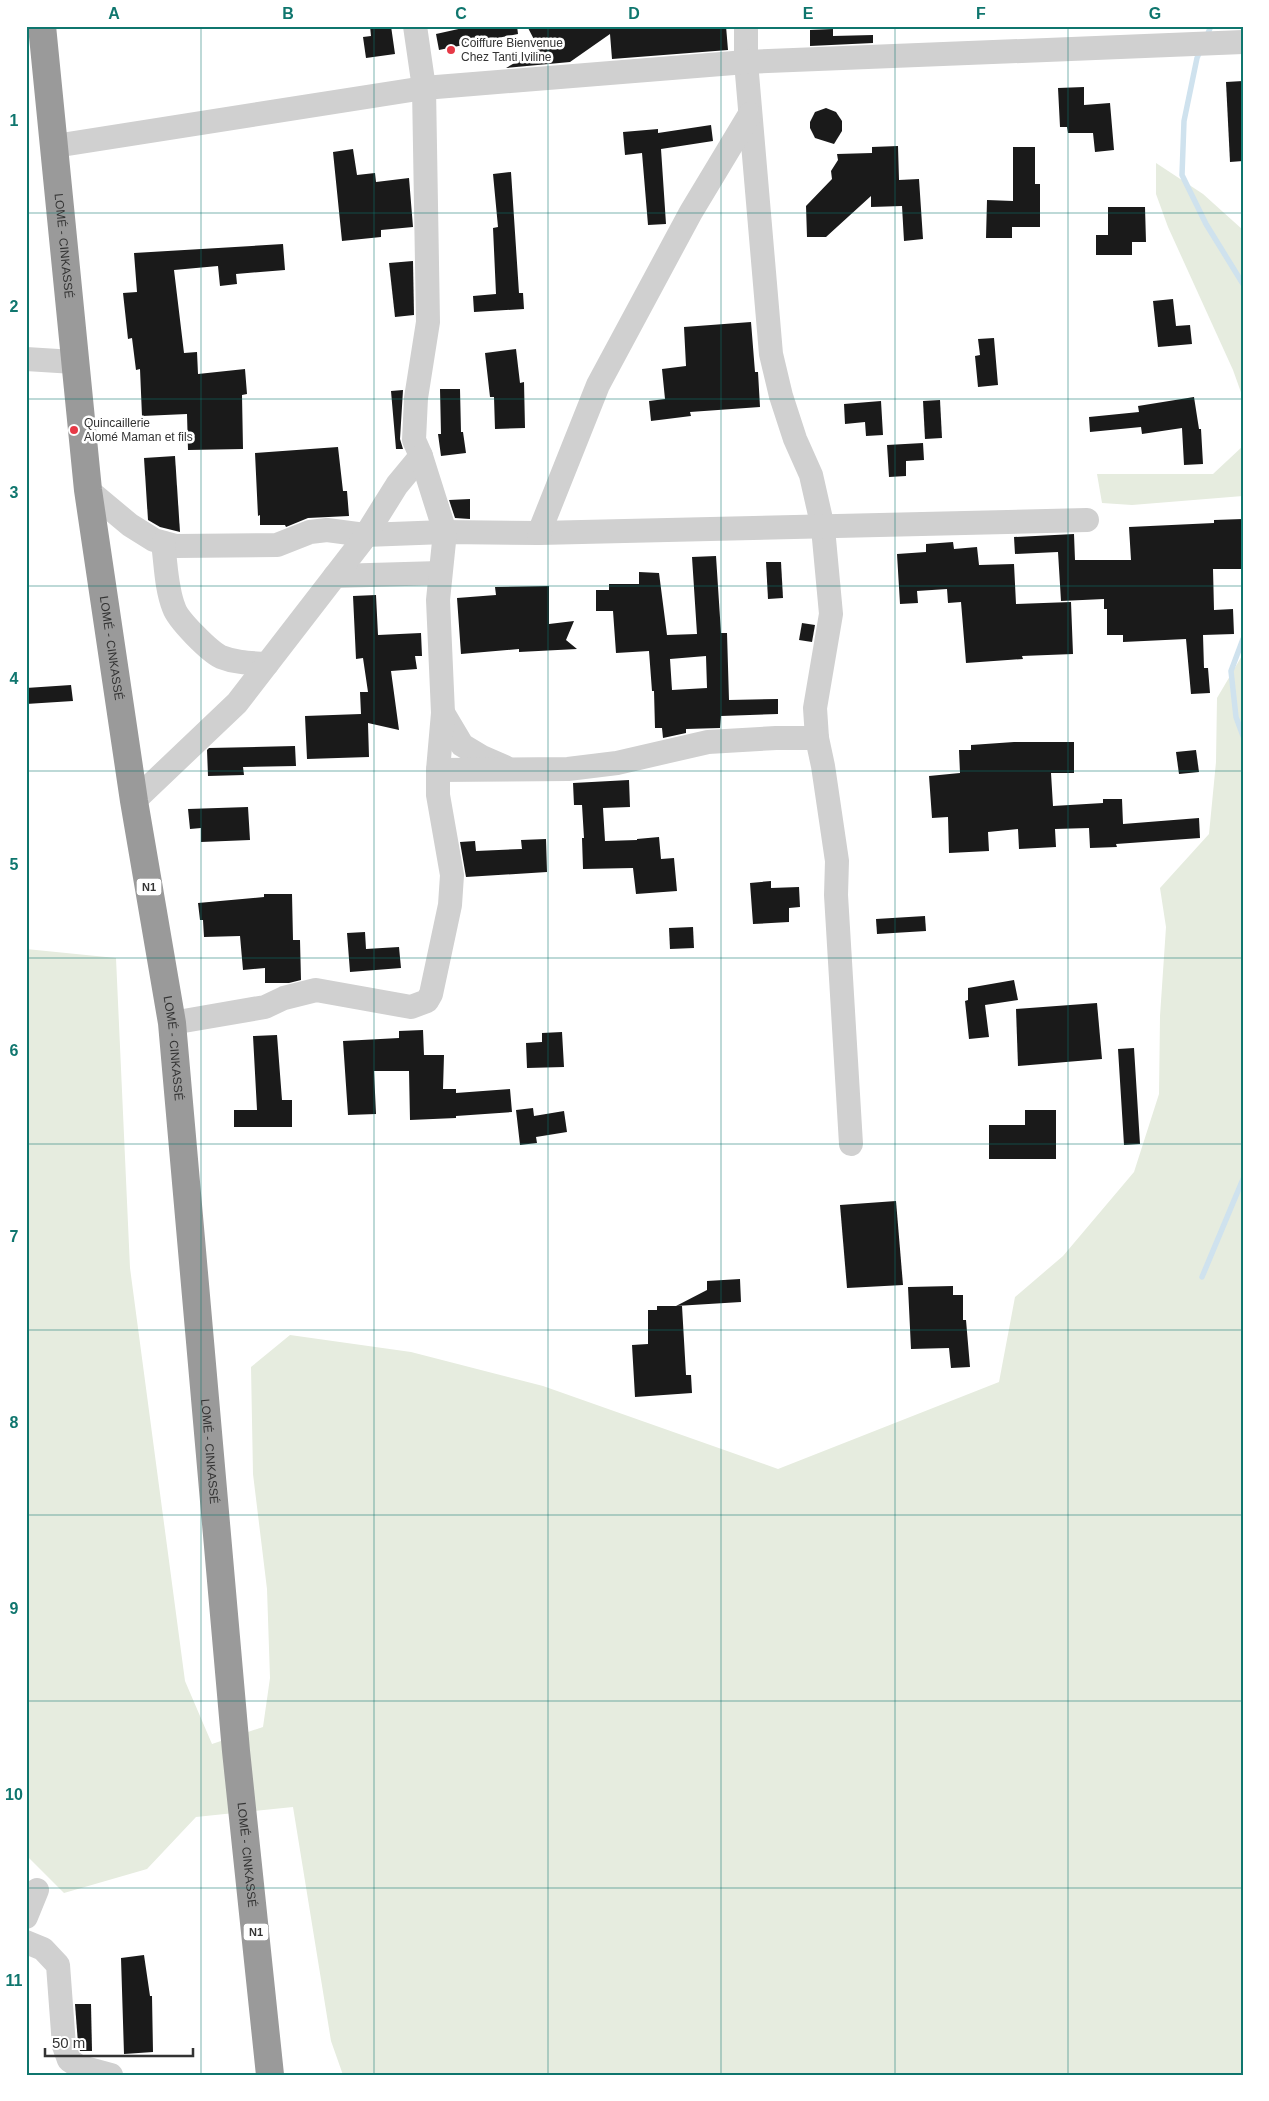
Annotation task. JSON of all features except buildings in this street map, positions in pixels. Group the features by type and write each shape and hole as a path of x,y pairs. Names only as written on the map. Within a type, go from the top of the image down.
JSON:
{"highway":[{"name":"LOMÉ - CINKASSÉ","path":"42,26 88,490 134,801 172,1023 236,1751 270,2075"}],"street":[{"path":"172,1023 265,1007 284,998 316,990 411,1008 426,1001 433,987 446,929 452,875 438,795 438,770 443,713 438,632 440,573 445,532 421,456 414,440 416,398 428,322 424,88 415,26"},
{"path":"1142,26 1175,44"},
{"path":"748,28 746,62 771,354 781,396 792,430 811,475 824,528 831,614 815,708 817,738 824,766 837,861 836,896 851,1144"},
{"path":"55,146 424,88 746,62 1232,42"},
{"path":"539,533 598,385 691,212 750,114"},
{"path":"26,359 74,362"},
{"path":"134,801 236,703 366,535 397,485 421,456"},
{"path":"88,490 130,525 154,540 184,546 277,545 310,532 327,530 366,535 445,532 539,533 824,528 1086,520"},
{"path":"164,543 167,580 174,609 184,624 220,656 241,663 267,664"},
{"path":"335,576 440,573"},
{"path":"443,713 462,745 482,757 512,770"},
{"path":"438,770 568,769 617,763 708,742 776,738 817,738"},
{"path":"26,1918 37,1890"},
{"path":"26,1942 43,1949 58,1965 64,2046 69,2060 78,2066 111,2075"}],"shaded area":[{"path":"1156,163 1203,194 1243,230 1243,398 1233,370 1168,227 1156,194"},
{"path":"1243,446 1243,496 1132,505 1102,503 1097,474 1213,474"},
{"path":"1243,654 1243,2075 343,2075 331,2041 293,1807 196,1817 147,1869 64,1893 26,1855 26,949 116,958 130,1268 185,1681 212,1744 263,1727 270,1678 267,1589 253,1474 251,1367 290,1335 411,1352 543,1386 778,1469 999,1382 1015,1297 1063,1256 1134,1172 1159,1094 1160,1016 1166,927 1160,888 1209,834 1216,762 1217,698"}],"waterway":[{"path":"1206,38 1211,26"},
{"path":"1201,49 1197,58 1184,121 1182,175 1206,224 1243,284"},
{"path":"1243,639 1231,671 1236,717 1243,736"},
{"path":"1202,1277 1243,1179"}],"place":[{"name":"Coiffure Bienvenue Chez Tanti Iviline","path":"451,50"},
{"name":"Quincaillerie Alomé Maman et fils","path":"74,430"}]}
